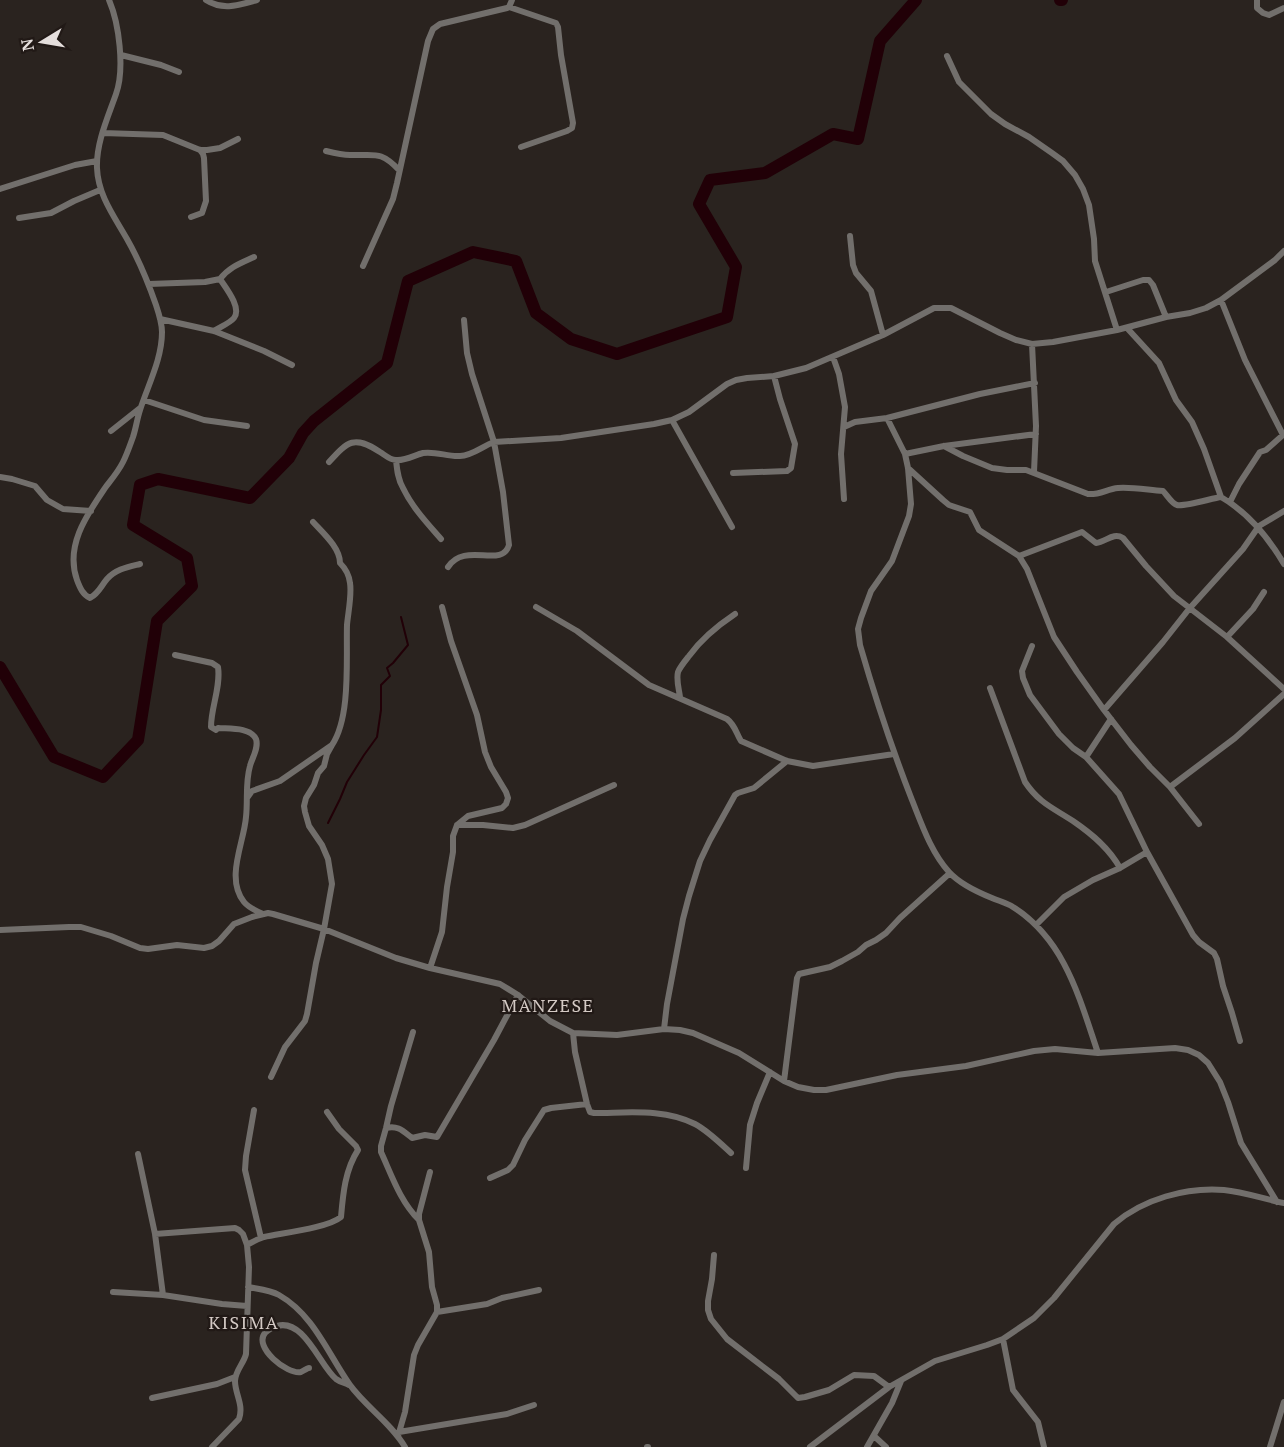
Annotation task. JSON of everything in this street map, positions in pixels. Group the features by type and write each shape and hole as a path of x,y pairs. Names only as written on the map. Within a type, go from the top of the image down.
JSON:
{"street":[{"path":"109,0 115,13 121,55 118,87 102,133 97,161 98,179 100,190 149,284 162,332 155,369 123,463 91,511 76,540 73,555 76,575 84,594 90,598 98,593 115,572 124,567 140,564"},
{"path":"206,0 222,7 257,0"},
{"path":"1257,0 1257,8 1269,15 1284,8"},
{"path":"363,266 393,199 428,41 433,29 440,24 510,3 556,23 572,128 521,147"},
{"path":"121,55 179,72"},
{"path":"947,56 959,82 982,105 1005,124 1029,137 1063,161 1075,175 1089,205 1095,261 1117,330"},
{"path":"102,133 163,135 200,150 220,148 238,139"},
{"path":"191,217 202,213 206,201 204,158 200,150"},
{"path":"326,151 348,155 377,154 390,160 399,170"},
{"path":"0,189 75,165 97,161"},
{"path":"19,218 51,213 100,190"},
{"path":"850,236 853,265 856,273 871,291 883,335"},
{"path":"329,462 347,445 359,441 396,460 429,453 458,457 494,442 561,438 672,420 689,412 736,380 774,376 806,368 883,335 934,308 951,308 1016,340 1032,344 1127,328 1206,308 1221,300 1284,251"},
{"path":"149,284 205,282 220,279 232,267 254,256"},
{"path":"214,331 233,319 237,313 236,306 220,279"},
{"path":"1106,292 1149,280 1166,317"},
{"path":"1221,300 1245,360 1283,435 1266,450 1260,452 1230,502"},
{"path":"160,319 214,331 292,365"},
{"path":"448,567 458,557 504,554 509,545 494,442 472,374 464,320"},
{"path":"1127,328 1159,363 1176,400 1192,422 1221,497"},
{"path":"1032,344 1036,434 1034,472"},
{"path":"833,357 839,374 845,408 841,454 844,499"},
{"path":"733,473 787,471 791,468 795,444 774,376"},
{"path":"844,427 855,422 886,418 980,394 1035,383"},
{"path":"144,400 204,420 247,426"},
{"path":"111,431 140,408"},
{"path":"886,418 905,454 911,498 909,516 892,561 871,591 858,629 860,645 894,754 926,835 950,873 965,885 1012,906 1036,925 1058,951 1070,976 1098,1053"},
{"path":"672,420 732,527"},
{"path":"905,454 944,446 1036,434"},
{"path":"944,446 992,468 1034,472 1088,494 1096,495 1122,488 1163,491 1177,505 1221,497 1259,526 1284,564"},
{"path":"396,460 402,488 441,539"},
{"path":"908,468 949,505 970,512 979,530 1019,556 1027,569 1054,637 1104,710 1150,767 1170,787 1199,825"},
{"path":"0,477 35,486 47,500 63,509 91,511"},
{"path":"1104,710 1243,549 1259,526 1284,511"},
{"path":"271,1077 285,1047 308,1014 332,884 328,859 309,826 304,806 336,739 343,713 351,585 346,569 340,563 340,556 314,522"},
{"path":"1019,556 1082,532 1096,543 1112,536 1119,536 1174,596 1227,637 1284,688"},
{"path":"1227,637 1253,609 1264,592"},
{"path":"430,968 442,932 456,825 468,816 502,808 508,798 485,752 477,715 451,641 442,607"},
{"path":"536,607 577,631 649,685 727,719 732,723 741,741 787,761 813,766 894,754"},
{"path":"680,697 678,672 705,636 735,614"},
{"path":"1032,646 1022,671 1030,695 1059,734 1086,757 1119,794 1193,935 1214,953 1217,959 1240,1041"},
{"path":"175,655 205,661 218,667 219,676 211,727 216,730 218,728 247,731 256,739 257,744 248,780 246,817 236,861 236,883 244,903 263,915"},
{"path":"990,688 1025,782 1033,794 1094,837 1113,855 1120,868"},
{"path":"1170,787 1235,738 1284,694"},
{"path":"1086,757 1111,719"},
{"path":"246,799 252,791 280,781 332,745"},
{"path":"664,1029 683,919 700,861 735,795 754,788 787,761"},
{"path":"456,825 513,828 525,825 614,785"},
{"path":"1036,925 1064,897 1148,852"},
{"path":"784,1081 799,974 830,967 876,940 950,873"},
{"path":"0,930 81,927 140,948 177,945 204,948 219,941 234,924 268,913 324,928 396,958 500,984 518,995 550,1021 573,1033 617,1035 664,1029 693,1033 739,1053 784,1081 814,1090 966,1066 1034,1051 1055,1049 1098,1053 1175,1048 1188,1050 1208,1063 1220,1082 1241,1143 1280,1203"},
{"path":"386,1128 399,1128 412,1138 425,1135 437,1137 494,1041 518,995"},
{"path":"413,1032 391,1106 381,1152 403,1200 419,1220"},
{"path":"573,1033 574,1052 590,1112 648,1113 680,1118 706,1131 731,1153"},
{"path":"746,1168 750,1125 770,1072"},
{"path":"490,1178 508,1170 513,1165 525,1140 544,1110 587,1104"},
{"path":"254,1110 245,1170 261,1238"},
{"path":"247,1245 261,1238 337,1221 341,1217 344,1186 358,1150 327,1112"},
{"path":"138,1154 155,1234 163,1295"},
{"path":"399,1434 414,1355 437,1312 429,1252 419,1220 430,1172"},
{"path":"810,1447 889,1387 935,1361 1003,1339 1034,1318 1054,1298 1114,1224 1136,1208 1173,1194 1205,1190 1239,1192 1280,1203"},
{"path":"155,1234 235,1228 243,1234 247,1245 249,1267 246,1354 235,1377 241,1414 212,1447"},
{"path":"714,1255 708,1301 711,1319 727,1339 779,1379 798,1398 829,1390 854,1375 874,1376 889,1387"},
{"path":"248,1287 277,1294 308,1320 351,1386 399,1434 405,1447"},
{"path":"437,1312 487,1304 502,1298 539,1290"},
{"path":"113,1292 163,1295 248,1306"},
{"path":"309,1368 298,1372 275,1361 264,1346 262,1340 264,1334 280,1325 287,1325 295,1329 305,1338 336,1379 351,1386"},
{"path":"1003,1339 1013,1390 1038,1422 1044,1447"},
{"path":"152,1398 217,1384 235,1377"},
{"path":"867,1447 902,1380"},
{"path":"1270,1447 1284,1402"},
{"path":"399,1434 507,1414 534,1405"},
{"path":"874,1436 886,1447"}],"waterway":[{"path":"0,667 54,757 103,777 138,740 157,621 192,586 187,558 133,525 140,485 158,479 250,498 289,458 303,433 314,421 387,363 408,281 473,252 516,261 536,313 571,339 617,354 727,317 736,267 699,204 710,180 765,173 833,134 858,139 880,41 916,0"},
{"path":"328,823 347,782 377,737 381,710 381,685 390,676 387,668 408,645 401,617"}],"district":[{"name":"MANZESE","path":"548,1005"},
{"name":"KISIMA","path":"244,1322"}]}
